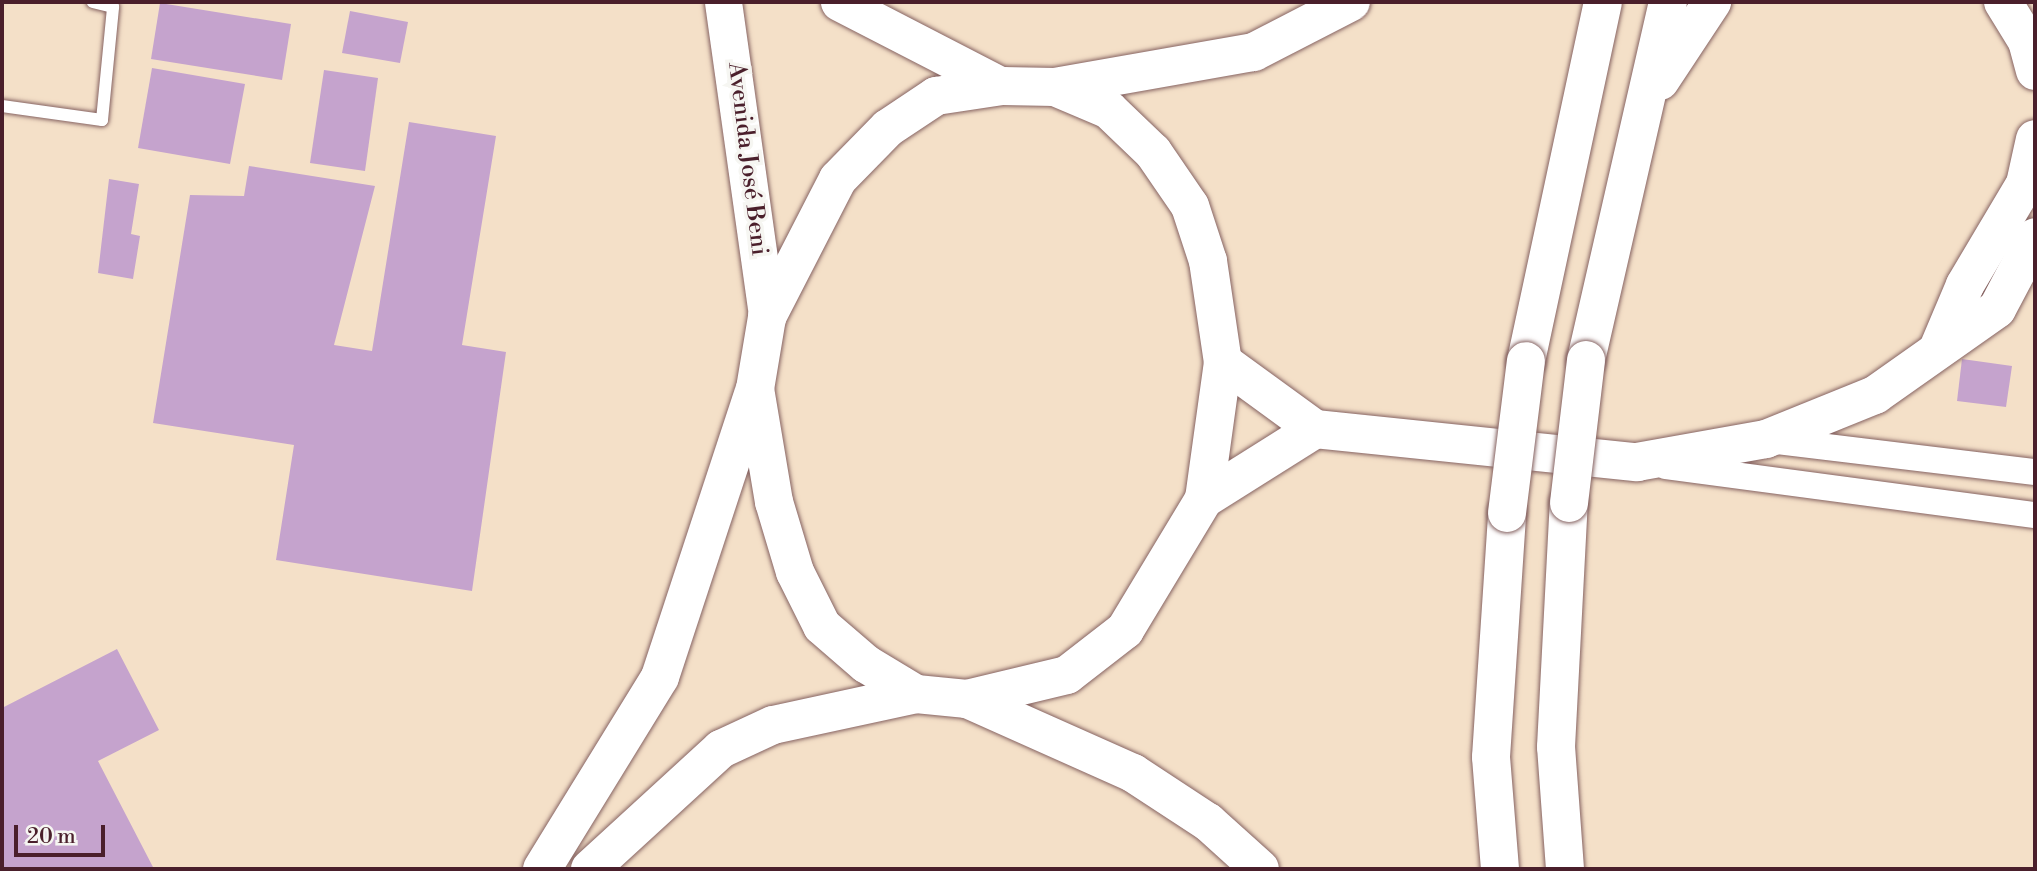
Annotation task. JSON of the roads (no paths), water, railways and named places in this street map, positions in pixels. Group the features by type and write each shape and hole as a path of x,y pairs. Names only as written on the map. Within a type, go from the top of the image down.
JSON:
{"main road":[{"name":"Avenida José Beni","path":"723,2 767,317"},
{"path":"839,2 1002,86"},
{"path":"542,869 660,677 755,388 767,317 838,179 888,128 936,96 1002,86 1055,87 1254,52 1351,2"},
{"path":"1500,869 1491,757 1507,513 1526,360 1603,2"},
{"path":"1565,869 1556,747 1569,503 1587,359 1668,2"},
{"path":"1647,101 1712,2"},
{"path":"2003,2 2027,41 2035,71"},
{"path":"967,699 1068,676 1125,630 1204,499 1223,362 1208,261 1191,206 1153,152 1109,110 1055,87"},
{"path":"1938,348 1965,285 2025,184 2035,139"},
{"path":"1223,362 1315,429 1637,462 1766,439 1875,395 1938,348 1997,309 2035,237"},
{"path":"755,388 778,513 795,572 822,626 866,664 916,694"},
{"path":"1204,499 1315,429"},
{"path":"590,869 720,749 773,725 916,694 967,699 1133,773 1208,822 1260,869"}],"street":[{"path":"1766,439 2035,472"},
{"path":"1637,462 2035,515"}],"lane":[{"path":"2,106 102,120 113,4 93,2"}]}
